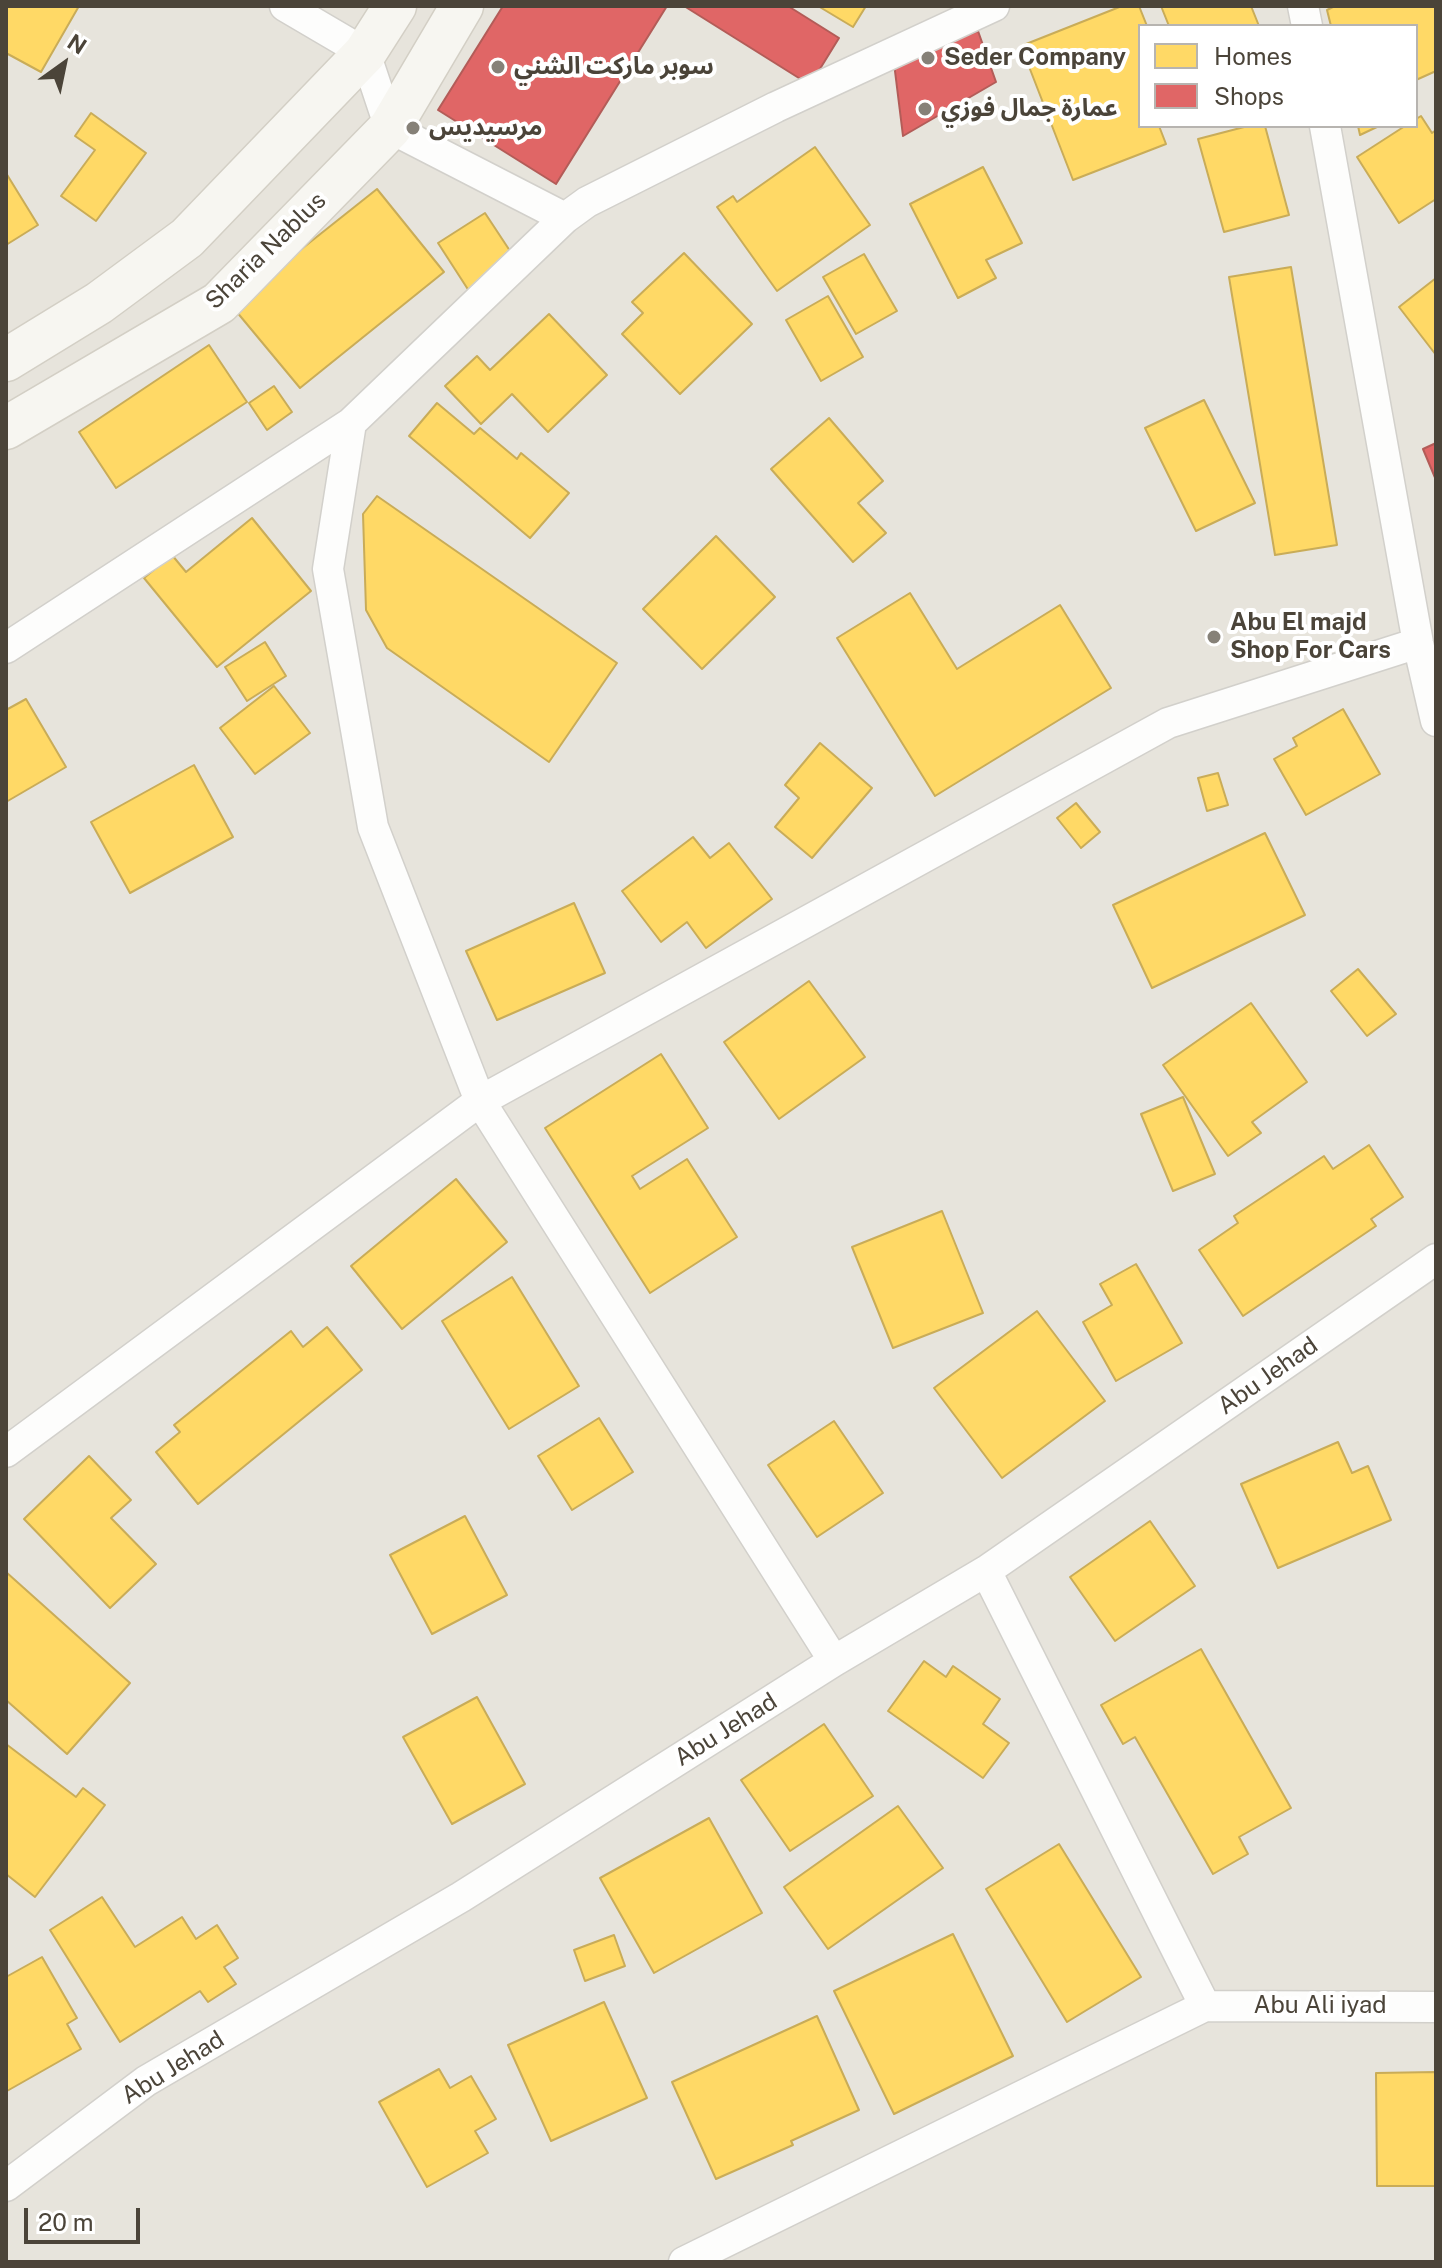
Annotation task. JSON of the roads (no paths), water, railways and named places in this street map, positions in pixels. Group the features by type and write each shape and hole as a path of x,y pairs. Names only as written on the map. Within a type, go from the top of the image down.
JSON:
{"main road":[{"path":"6,360 99,303 187,238 365,53 395,6"},
{"name":"Sharia Nablus","path":"6,428 219,303 390,128 462,6"}],"street":[{"path":"285,6 365,53 390,128 565,218"},
{"path":"6,648 351,423 565,218 587,202 776,107 994,6"},
{"path":"1325,128 1418,643 1436,721"},
{"path":"351,423 328,569 373,827 480,1101 834,1661"},
{"path":"6,1452 480,1101 1168,723 1418,643"},
{"name":"Abu Jehad","path":"6,2186 146,2081 461,1897 834,1661 986,1571 1436,1259"},
{"path":"684,2262 1205,2006 986,1571"},
{"name":"Abu Ali iyad","path":"1205,2006 1436,2007"}],"place":[{"name":"Seder Company","path":"928,58"},
{"name":"سوبر ماركت الشني","path":"498,67"},
{"name":"عمارة جمال فوزي","path":"925,109"},
{"name":"مرسيديس","path":"413,128"},
{"name":"Abu El majd Shop For Cars","path":"1214,637"}]}
